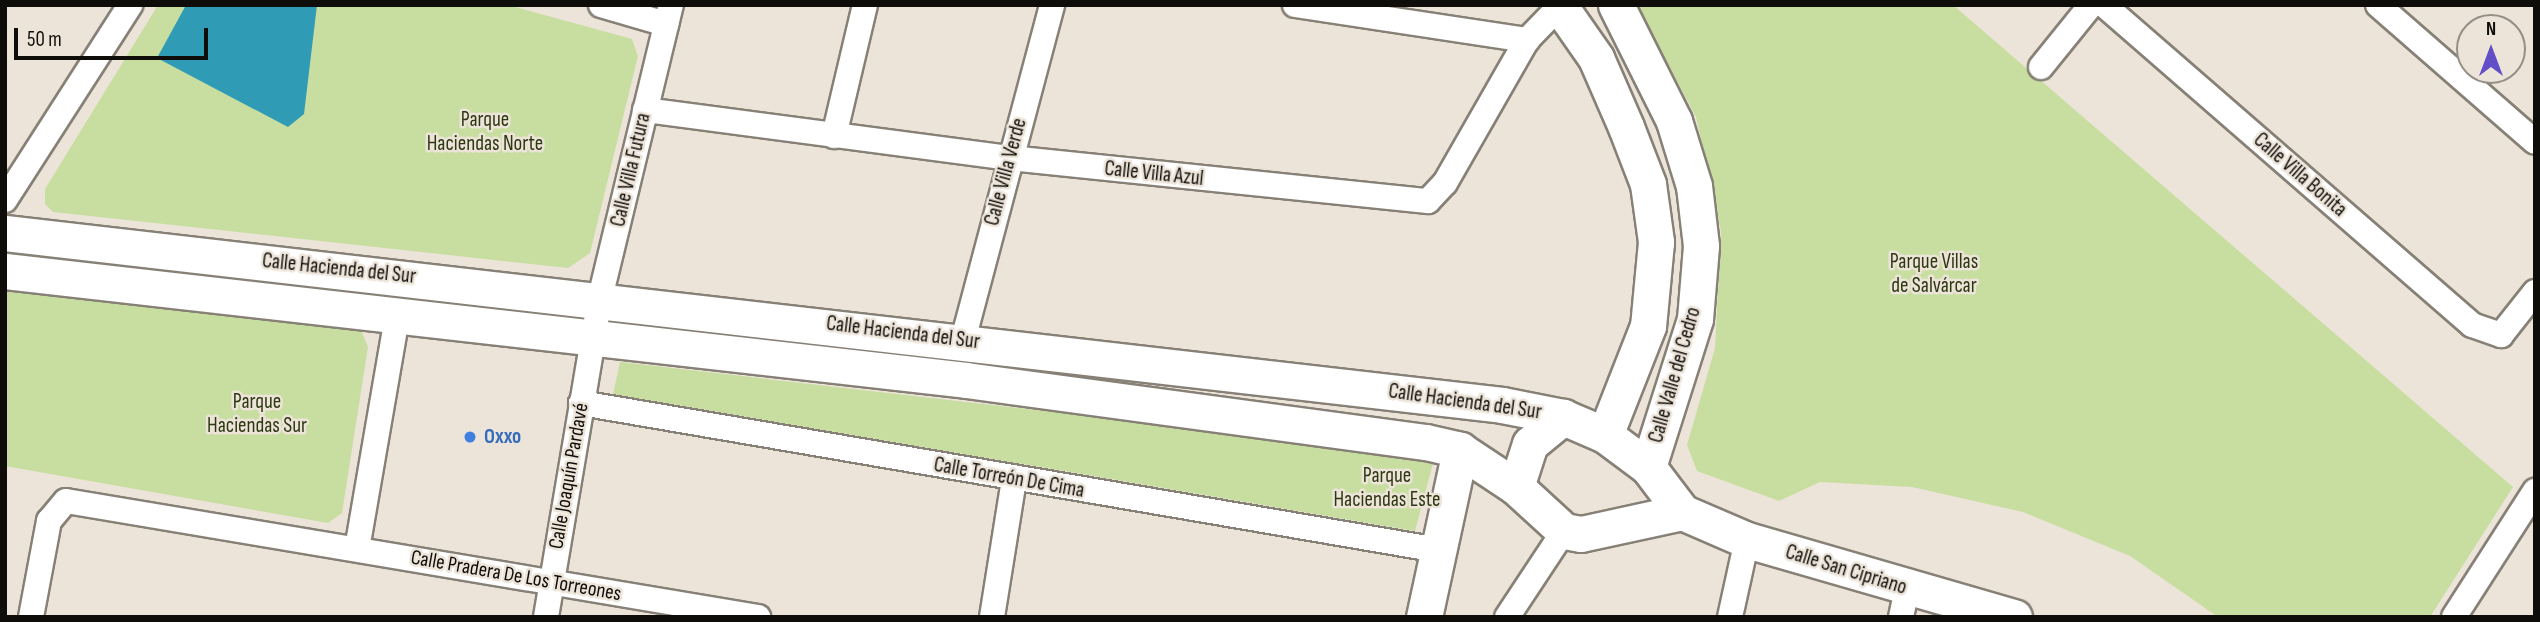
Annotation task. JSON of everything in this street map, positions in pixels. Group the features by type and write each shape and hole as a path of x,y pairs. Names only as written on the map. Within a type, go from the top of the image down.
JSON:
{"street":[{"path":"5,200 130,5"},
{"path":"601,5 668,15"},
{"path":"834,136 864,5"},
{"name":"Calle Villa Verde","path":"963,340 1052,5"},
{"path":"1295,5 1527,40"},
{"name":"Calle Valle del Cedro","path":"1616,5 1674,121 1694,186 1701,246 1695,319 1648,467"},
{"path":"2041,67 2091,5"},
{"name":"Calle Villa Bonita","path":"2104,5 2472,325 2501,335 2520,320 2535,292"},
{"path":"2378,5 2535,142"},
{"name":"Calle Villa Azul","path":"645,110 1010,158 1428,201 1445,183 1527,40 1559,6"},
{"name":"Calle Valle del Cedro","path":"1559,6 1596,58 1626,127 1648,184 1656,242 1648,326 1605,435"},
{"name":"Calle Villa Futura","path":"594,336 600,298 668,15"},
{"name":"Calle Hacienda del Sur","path":"5,233 963,340 1563,417 1605,435 1648,467 1682,512"},
{"name":"Calle Hacienda del Sur","path":"5,271 398,312 1236,413 1461,450 1516,486 1564,531"},
{"path":"357,549 398,312"},
{"name":"Calle Joaquín Pardavé","path":"546,617 594,336"},
{"name":"Calle Torreón De Cima","path":"581,403 1438,550"},
{"path":"1516,486 1530,444 1563,417"},
{"path":"1424,617 1461,450"},
{"path":"992,617 1014,479"},
{"path":"2454,617 2535,491"},
{"name":"Calle Pradera De Los Torreones","path":"32,617 58,503 357,549 758,617"},
{"path":"1507,617 1564,531 1589,533 1682,512"},
{"name":"Calle San Cipriano","path":"1682,512 1904,602 2014,617"},
{"path":"1731,617 1747,540"}],"green space":[{"name":"Parque Haciendas Norte","path":"158,5 508,5 632,39 638,56 590,253 568,268 53,212 45,204 45,189"},
{"name":"Parque Villas de Salvárcar","path":"1637,5 1953,5 2513,487 2430,617 2218,617 2130,556 2023,512 1912,487 1820,482 1779,501 1697,471 1687,445 1715,348 1721,231 1696,117"},
{"name":"Parque Haciendas Sur","path":"5,288 361,330 368,347 342,513 328,523 5,466"},
{"name":"Parque Haciendas Este","path":"620,362 1435,456 1415,531 613,394"}],"water":[{"path":"186,5 317,5 304,114 288,127 157,58"}],"place":[{"name":"Oxxo","path":"470,437"}]}
